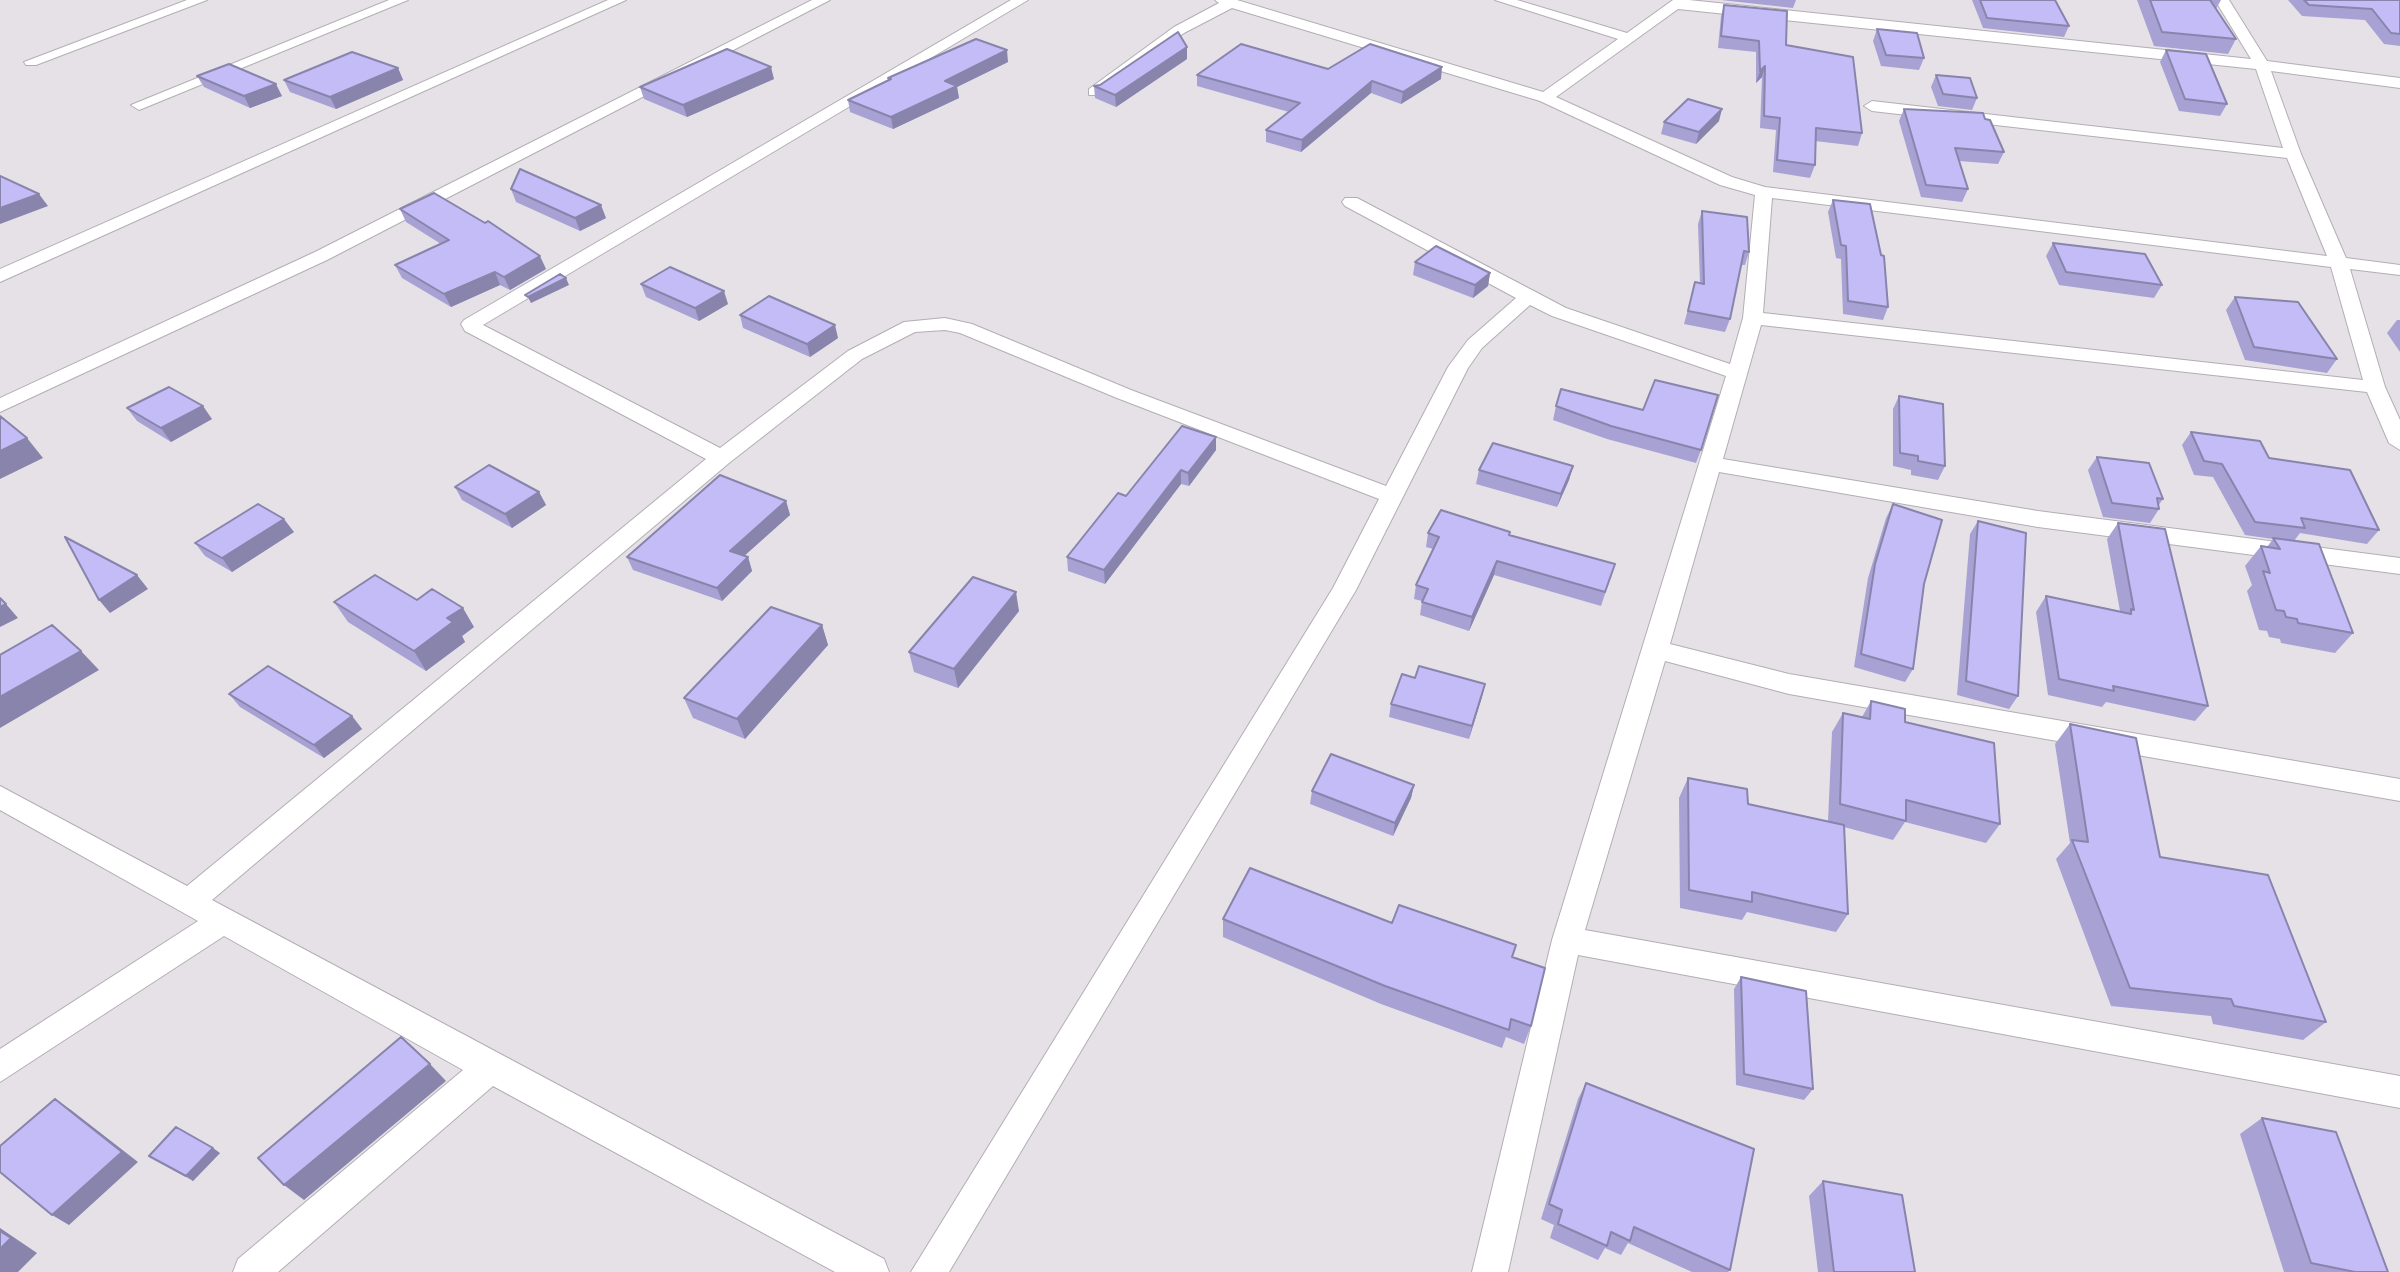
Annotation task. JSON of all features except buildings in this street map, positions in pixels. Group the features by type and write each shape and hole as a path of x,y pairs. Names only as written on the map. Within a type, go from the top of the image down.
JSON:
{"street":[{"path":"31,62 200,0"},
{"path":"139,105 401,0"},
{"path":"0,276 619,0"},
{"path":"0,406 321,256 823,0"},
{"path":"721,458 472,327 471,324 1021,0"},
{"path":"1502,0 1630,38"},
{"path":"2222,0 2262,65 2293,155 2339,263 2400,443"},
{"path":"1094,92 1227,1 1545,98 1726,181 1764,192 2400,270"},
{"path":"1545,98 1680,2 2262,65 2400,83"},
{"path":"1872,106 2293,155"},
{"path":"1490,1272 1567,940 1656,650 1753,318 1764,192"},
{"path":"1351,202 1528,298 1559,312 1737,373"},
{"path":"929,1272 1345,590 1458,367 1475,344 1528,298"},
{"path":"1753,318 2385,396"},
{"path":"189,902 721,458 855,355 899,330 926,324 965,328 1124,394 1394,497"},
{"path":"1710,464 2038,519 2400,566"},
{"path":"1656,650 1789,684 2400,790"},
{"path":"0,797 490,1068 871,1272"},
{"path":"0,1067 223,921"},
{"path":"1567,940 2400,1092"},
{"path":"251,1272 490,1068"}]}
